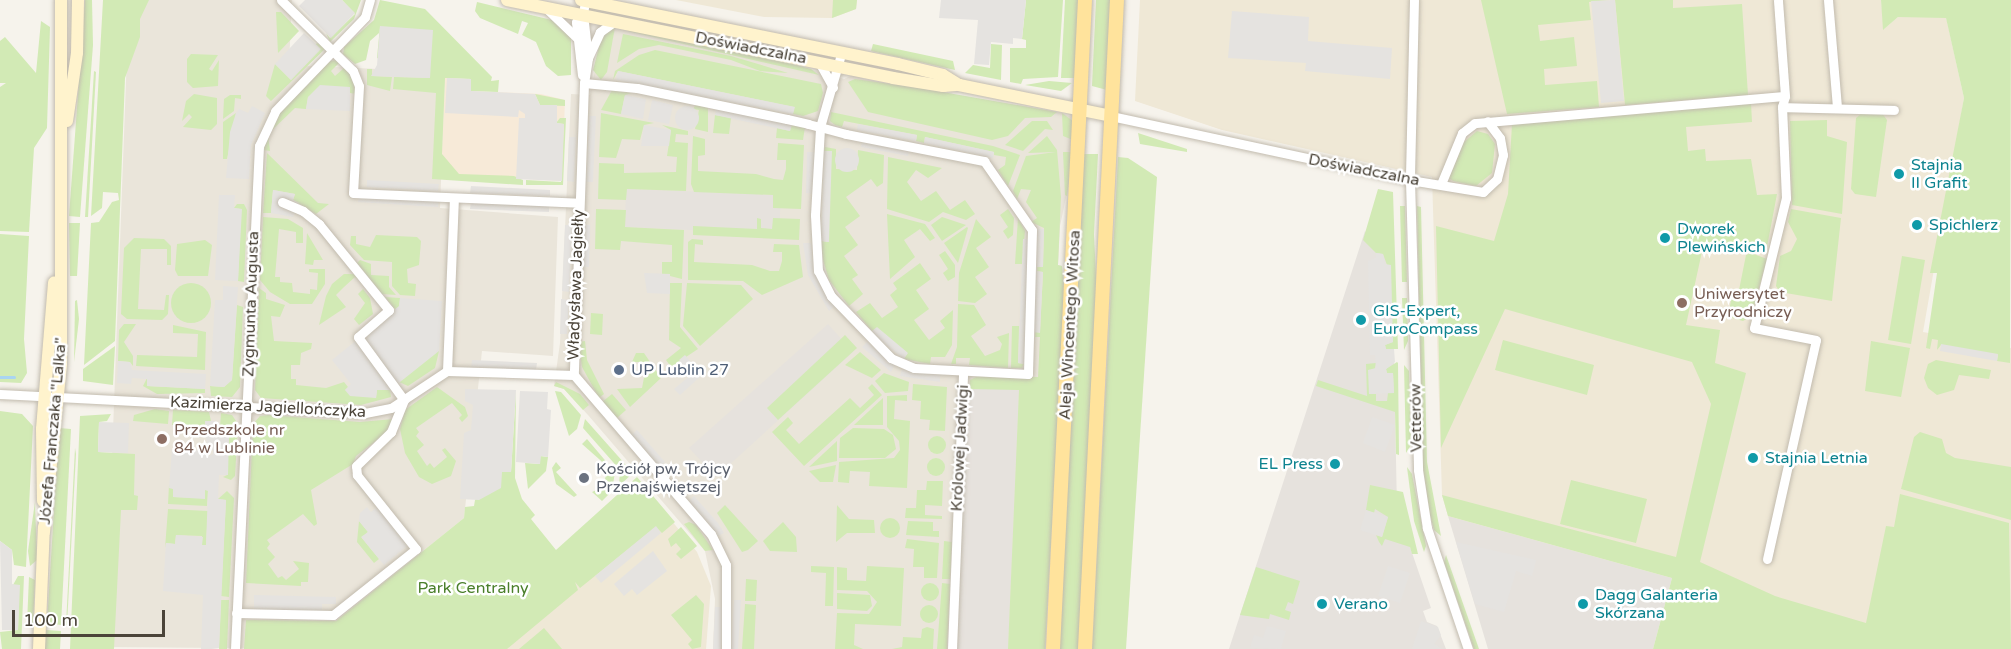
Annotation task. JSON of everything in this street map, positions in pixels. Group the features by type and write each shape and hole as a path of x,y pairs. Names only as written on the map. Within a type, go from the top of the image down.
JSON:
{"main road":[{"name":"Aleja Wincentego Witosa","path":"1053,649 1085,0"},
{"name":"Aleja Wincentego Witosa","path":"1085,649 1117,0"}],"street":[{"name":"Józefa Franczaka \"Lalka\"","path":"39,649 44,532 45,395 60,221 64,137 59,55 61,0"},
{"name":"Józefa Franczaka \"Lalka\"","path":"64,137 74,78 78,0"},
{"path":"281,0 353,71 359,86 353,193 579,203"},
{"name":"Zygmunta Augusta","path":"235,649 259,146 275,111 365,17 370,0"},
{"name":"Doświadczalna","path":"507,0 943,86 959,85 1410,180 1441,184 1462,133 1472,124 1785,96"},
{"name":"Doświadczalna","path":"583,0 842,51 943,75 959,85"},
{"name":"Władysława Jagiełły","path":"583,0 588,58 584,83 574,375 711,534 726,566 726,649"},
{"name":"Vetterów","path":"1414,0 1410,180 1419,480 1431,542 1468,649"},
{"path":"1767,559 1816,340 1754,328 1786,198 1782,107 1785,96 1778,0"},
{"path":"1828,0 1837,108"},
{"name":"Doświadczalna","path":"543,8 562,20 576,37"},
{"name":"Władysława Jagiełły","path":"583,14 576,22 576,37 584,83"},
{"name":"Władysława Jagiełły","path":"588,58 600,33 615,21"},
{"name":"Królowej Jadwigi","path":"842,51 820,127 815,250 818,272 831,296 891,358 914,368 963,371 951,649"},
{"path":"819,62 833,87"},
{"path":"584,83 637,88 984,161 1032,230 1028,374 963,371"},
{"path":"1782,107 1894,110"},
{"path":"1441,184 1483,192 1497,179 1503,155 1500,138 1487,121"},
{"path":"454,198 447,371 574,375"},
{"path":"236,613 333,615 416,549 357,475 356,465 391,432 404,400 358,337 389,310 319,224 303,211 282,202"},
{"name":"Józefa Franczaka \"Lalka\"","path":"44,532 59,396 60,221"},
{"name":"Kazimierza Jagiellończyka","path":"0,394 365,413 380,411 404,400 447,371"}],"shaded area":[{"path":"129,0 292,0 289,65 445,72 440,208 558,217 553,356 482,351 464,518 340,618 365,649 105,647"},
{"path":"305,0 342,0 355,13 331,38 299,6"},
{"path":"676,0 857,0 856,9 832,18 764,17"},
{"path":"941,0 1026,0 1022,39 1013,38 1013,44 991,42 989,65 974,64 978,20 939,18"},
{"name":"Uniwersytet Przyrodniczy","path":"1140,0 1881,0 1884,29 1898,17 1946,17 1964,98 1923,332 2011,348 2011,649 1821,619 1448,516 1442,495 1432,177 1222,130 1135,101"},
{"path":"1615,0 1624,101 1601,103 1591,1"},
{"path":"1232,11 1309,17 1308,41 1392,48 1390,79 1305,71 1306,63 1228,58"},
{"path":"380,26 433,30 430,78 371,76 377,65"},
{"path":"612,27 732,48 844,79 855,74 864,79 1062,113 1071,117 1071,174 1060,226 1058,265 1062,266 1045,649 713,649 715,599 705,551 588,415 564,389 554,386 560,343 571,94 590,95 602,35"},
{"path":"304,33 321,49 291,80 275,64"},
{"path":"618,71 795,107 793,114 616,80"},
{"path":"445,78 471,79 471,91 541,94 565,100 562,181 441,174"},
{"path":"447,78 471,79 471,91 535,94 540,105 557,105 557,123 564,124 562,181 516,179 519,118 525,118 525,114 519,110 518,117 445,113"},
{"path":"320,85 350,87 350,111 306,109 308,97"},
{"path":"625,95 646,99 643,119 621,114"},
{"path":"652,100 673,105 669,124 648,120"},
{"path":"252,106 265,113 251,145 249,179 226,178 230,132 236,113 239,109 248,113"},
{"path":"687,106 695,110 699,118 695,126 687,130 679,126 675,118 679,110"},
{"path":"716,108 792,124 790,131 715,115"},
{"path":"589,116 596,116 593,182 586,182"},
{"path":"858,124 917,135 916,141 857,130"},
{"path":"644,125 671,130 669,146 641,146"},
{"path":"569,137 576,137 574,182 567,181"},
{"path":"925,137 994,152 993,158 924,143"},
{"path":"862,140 910,150 908,156 861,147"},
{"path":"847,148 855,152 859,160 855,168 847,172 839,168 835,160 839,152"},
{"path":"824,151 832,151 829,242 821,241"},
{"path":"807,152 815,152 813,194 806,193"},
{"path":"367,180 439,184 438,191 367,187"},
{"path":"471,186 550,190 550,196 470,193"},
{"path":"626,189 781,195 779,234 625,227"},
{"path":"273,190 295,194 293,200 299,203 293,217 271,213"},
{"path":"219,195 235,195 234,208 242,209 238,281 215,280"},
{"path":"359,195 439,200 438,207 358,202"},
{"path":"471,202 549,206 549,212 470,209"},
{"path":"565,225 572,225 569,292 562,291"},
{"path":"583,225 590,225 589,267 582,267"},
{"path":"1037,229 1044,229 1043,267 1036,267"},
{"path":"1365,231 1392,262 1397,509 1431,608 1423,611 1427,622 1437,626 1446,649 1229,649"},
{"path":"1023,239 1030,239 1024,364 1018,363"},
{"path":"803,243 811,243 814,271 835,306 829,311 808,275"},
{"path":"1376,253 1383,254 1385,264 1391,265 1393,342 1385,345 1386,349 1394,349 1395,362 1386,369 1387,373 1393,373 1394,393 1369,394 1368,370 1376,368 1375,355 1370,355 1368,261 1376,258"},
{"path":"1035,271 1043,272 1040,333 1033,332"},
{"path":"644,273 670,274 670,294 647,293"},
{"path":"223,286 238,287 232,380 224,387 210,386 215,300 223,300"},
{"path":"400,298 442,301 439,351 390,390 377,390 376,398 350,396 345,390 351,384 332,360 399,306"},
{"path":"561,299 569,300 567,334 560,334"},
{"path":"828,324 853,352 716,477 689,448"},
{"path":"877,327 908,353 904,359 879,340 872,331"},
{"path":"867,342 895,365 891,372 862,347"},
{"path":"1941,344 1998,354 1997,361 1940,351"},
{"path":"685,355 702,375 680,395 674,389 691,375 679,360"},
{"path":"472,360 537,363 536,370 471,367"},
{"path":"118,361 130,362 132,370 206,374 205,389 147,386 147,379 132,378 131,384 117,383"},
{"path":"902,369 940,374 940,382 900,376"},
{"path":"465,389 516,390 511,472 502,472 501,488 479,500 460,499 464,433 471,430 473,405 465,401"},
{"path":"966,389 1019,389 1008,649 954,649"},
{"path":"520,391 548,392 547,409 551,410 548,457 541,456 540,464 516,462"},
{"path":"1372,417 1395,425 1385,452 1363,443"},
{"path":"205,421 215,421 229,437 228,475 219,475 218,499 226,500 219,648 212,649 201,649 203,595 163,591 166,543 175,544 176,535 203,537 202,545 206,545 208,491 205,490 205,499 173,497 173,489 169,488 172,449 206,451 207,457 213,454 213,450 207,450"},
{"path":"99,422 129,423 128,453 98,452"},
{"path":"637,430 665,462 659,467 631,435"},
{"path":"694,496 724,533 718,536 689,501"},
{"path":"367,507 371,512 377,507 408,545 384,565 361,537 368,532 359,521 360,513"},
{"path":"663,510 697,552 711,586 706,649 494,649"},
{"path":"1366,510 1388,517 1382,537 1360,530"},
{"path":"1448,516 1672,578 1653,649 1488,649"},
{"path":"656,526 661,533 601,583 595,576"},
{"path":"0,541 12,550 12,584 20,585 18,630 2,630"},
{"path":"1456,542 1536,560 1532,576 1516,571 1504,612 1475,604"},
{"path":"653,551 667,571 637,595 632,589 624,596 614,584"},
{"path":"1388,566 1410,573 1400,603 1378,596"},
{"path":"254,595 336,597 336,604 322,604 322,611 254,610"},
{"path":"734,600 741,600 738,649 731,649"},
{"path":"715,607 723,607 721,649 713,649"},
{"path":"1421,621 1438,627 1441,635 1434,644 1442,649 1412,649"},
{"path":"1267,626 1286,631 1281,648 1284,649 1250,648 1254,635 1263,638"}],"green space":[{"path":"85,0 92,0 93,45 80,217 69,216"},
{"path":"103,0 149,0 140,19 140,37 125,78 115,341 84,365 91,223 99,222 112,202 119,200 118,193 103,192 102,208 91,216"},
{"path":"342,0 361,0 354,19 330,42 326,33 330,38 355,14"},
{"path":"380,0 425,9 492,77 491,81 499,80 498,92 470,91 471,79 445,78 442,154 459,174 514,176 523,180 523,185 432,179 436,93 393,89 394,77 430,78 377,58 380,26 379,33 370,41 366,60 355,64 343,54 344,47 374,20"},
{"path":"833,0 857,0 856,9 832,18"},
{"path":"1026,0 1063,0 1058,77 1023,79 1021,84 1010,82 1010,48 1026,48 1026,40 1022,39"},
{"path":"1065,0 1080,0 1075,78 1061,78"},
{"path":"1096,0 1111,0 1107,90 1092,86"},
{"path":"1481,0 1609,0 1589,2 1591,20 1538,25 1540,41 1574,37 1577,66 1544,69 1545,85 1597,81 1599,107 1507,114"},
{"path":"1615,0 1673,0 1673,8 1742,4 1748,95 1625,105"},
{"path":"1881,0 2011,0 2010,363 1997,361 1998,355 1941,345 1937,350 1938,340 1932,339 1930,349 1926,348 1937,273 1930,273 1964,98 1946,18 1898,17 1883,30"},
{"path":"477,2 556,21 571,38 571,75 558,76 546,66 536,42 522,35 528,23 522,21 518,34 480,18 475,11"},
{"path":"276,12 281,12 299,31 278,53"},
{"path":"41,21 50,27 47,128 34,148 29,232 0,231 0,87 6,83 0,83 0,41 5,37 36,73"},
{"path":"625,26 732,48 811,69 819,75 627,31"},
{"path":"615,27 607,72 601,80 593,70 602,35"},
{"path":"623,34 731,56 788,73 760,71 731,60 659,45 639,49 617,63"},
{"path":"319,43 325,49 271,101 266,96 275,64 291,80 320,49 315,44"},
{"path":"873,44 953,61 955,70 871,51"},
{"path":"991,44 1002,45 1001,80 965,73 973,65 990,68"},
{"path":"655,50 821,84 823,93 818,111 803,116 793,114 794,107 618,71 613,80 615,71 639,55"},
{"path":"191,54 218,55 209,69 212,71 219,60 218,86 193,88 187,82 187,59"},
{"path":"336,60 339,63 331,71 335,76 344,68 351,71 356,94 350,93 350,88 308,97 306,109 295,108 268,134 270,151 264,150 267,133 275,118 330,61"},
{"path":"367,69 372,69 372,76 392,77 390,91 367,85"},
{"path":"94,71 96,72 88,217 85,217"},
{"path":"855,79 1057,112 1051,117 1025,118 1008,136 992,140 868,112 848,82"},
{"path":"1049,81 1072,83 1061,91 1025,85"},
{"path":"612,90 632,93 625,95 621,114 601,110"},
{"path":"194,94 217,98 217,124 211,130 183,127 192,117 189,114 182,121 186,101"},
{"path":"535,94 565,100 565,106 540,105"},
{"path":"230,95 241,95 241,99 235,98 234,111 223,119 224,99"},
{"path":"1751,103 1752,122 1686,127 1688,151 1705,149 1706,161 1751,159 1757,195 1777,194 1767,247 1729,242 1728,252 1703,247 1686,325 1720,330 1715,363 1746,373 1700,562 1775,596 1866,623 1886,526 1894,527 1900,494 2009,523 2011,649 1653,649 1672,578 1448,516 1442,495 1676,557 1711,404 1692,362 1505,309 1441,448 1436,226 1494,241 1508,194 1512,124"},
{"path":"696,104 708,106 708,132 695,129 699,110 693,109"},
{"path":"831,112 993,146 1020,155 1008,186 998,170 1005,165 1006,157 994,155 994,152 925,137 924,143 916,141 917,135 844,121 842,127 830,121"},
{"path":"236,113 227,159 223,159 223,122"},
{"path":"601,113 654,123 644,125 640,140 622,139 616,158 599,157"},
{"path":"1062,113 1073,121 1073,140 1063,136"},
{"path":"1862,113 1882,113 1887,120 1876,197 1855,194 1851,189 1856,118"},
{"path":"715,115 731,118 729,134 713,133"},
{"path":"560,118 566,118 563,185 526,185 526,180 561,182 564,124 556,123"},
{"path":"1827,120 1827,136 1847,142 1842,214 1792,205 1790,121"},
{"path":"1032,121 1047,121 1053,130 1045,129 1023,151 1005,145"},
{"path":"792,124 805,127 803,140 776,138 777,128 790,131"},
{"path":"662,125 688,131 688,135 676,134 675,142 688,143 686,191 627,189 626,200 598,199 599,163 624,164 624,173 676,172 677,157 667,156 671,130"},
{"path":"1477,131 1488,134 1495,144 1492,173 1476,186 1453,181 1449,178 1463,143"},
{"path":"1138,133 1187,149 1187,152 1140,144"},
{"path":"693,136 705,139 705,155 698,156 698,171 756,174 783,180 786,160 777,160 778,143 804,145 801,209 773,208 773,195 694,192 691,184"},
{"path":"1047,136 1057,150 1061,197 1058,265 1062,266 1065,294 1045,649 1008,649 1019,390 970,389 970,380 980,375 1038,377 1040,337 1035,337 1035,332 1040,332 1043,272 1037,271 1037,267 1043,267 1044,228 1031,222 1037,218 1026,202 1031,190 1021,189 1017,199 1013,191 1026,156 1056,152 1028,153"},
{"path":"825,147 836,149 836,169 857,170 858,150 884,155 883,183 877,187 871,179 846,197 860,216 845,227 858,245 844,256 858,275 852,279 863,294 849,306 829,280 823,260 821,241 828,242 831,151 824,151"},
{"path":"1063,152 1073,152 1067,196 1065,195"},
{"path":"267,153 318,203 329,204 316,214 293,200 295,194 273,190 271,213 263,213"},
{"path":"1084,154 1098,154 1094,234 1097,297 1080,649 1059,649"},
{"path":"888,157 942,168 928,178 916,170 907,182 921,201 936,191 950,210 965,200 975,214 966,220 943,212 929,222 887,209"},
{"path":"1118,157 1128,158 1157,177 1126,649 1092,649"},
{"path":"1378,189 1393,192 1398,349 1386,349 1385,345 1393,342 1387,265 1383,254 1376,253 1363,240"},
{"path":"237,204 244,204 247,210 244,282 238,281 241,209 234,208"},
{"path":"1400,206 1405,206 1407,282 1402,282"},
{"path":"1417,206 1421,207 1427,462 1441,536 1434,530 1430,515 1423,467"},
{"path":"596,209 626,210 625,227 684,230 682,279 662,274 662,262 672,262 672,245 621,241 620,250 595,249"},
{"path":"1008,209 1014,218 1013,235 1008,239 1003,231 1008,227 1000,215"},
{"path":"1791,209 1841,218 1832,301 1780,292 1776,286 1780,256 1791,251 1797,239 1788,222"},
{"path":"887,214 925,224 935,238 930,241 920,229 904,240 915,257 890,279"},
{"path":"263,217 288,219 303,228 303,243 296,243 296,232 279,229 275,277 280,277 280,282 292,283 293,292 310,294 310,289 317,290 318,273 309,272 309,269 325,269 325,284 312,304 290,304 270,292 260,280"},
{"path":"942,217 966,225 942,241 931,225"},
{"path":"757,218 761,219 761,228 772,229 773,218 800,219 799,240 693,235 693,226 757,229"},
{"path":"1018,218 1025,231 1022,264 1015,264"},
{"path":"976,219 991,237 976,248 989,267 975,277 987,294 975,303 958,301 959,273"},
{"path":"69,223 80,223 77,276 70,276"},
{"path":"968,228 958,263 944,243"},
{"path":"307,233 323,260 314,260 313,265 305,264"},
{"path":"0,234 29,236 24,339 27,373 21,383 0,382"},
{"path":"376,235 417,237 421,241 419,265 407,269 408,283 416,284 415,296 400,295 392,286 392,262 364,260 350,245 351,236 356,236 356,244 370,247"},
{"path":"134,238 164,239 171,246 171,265 167,265 167,249 141,249 138,309 164,310 166,295 169,295 168,314 162,320 127,319 121,314 124,248"},
{"path":"692,239 703,240 703,245 695,244 694,262 752,265 770,271 779,271 782,261 782,252 773,252 774,244 799,245 803,277 762,295 743,281 688,280 688,242"},
{"path":"205,240 212,245 208,276 178,276 175,270 177,244"},
{"path":"945,251 955,265 955,277 948,281 943,273 948,269 939,255"},
{"path":"1751,253 1767,259 1751,316 1743,321 1732,318 1729,312 1732,294 1739,290 1746,255"},
{"path":"1902,256 1925,260 1911,344 1888,340"},
{"path":"360,260 371,264 371,275 389,276 389,287 396,295 382,294 357,263"},
{"path":"920,263 931,279 916,290 929,309 914,320 929,340 945,328 940,321 953,310 952,345 945,357 931,357 930,364 904,359 907,353 877,328 872,331 856,312 870,303 882,318 898,307 890,295 897,289 893,283"},
{"path":"344,274 354,274 361,281 355,277 336,295 346,307 319,325 326,296 332,284"},
{"path":"191,283 199,284 205,289 210,295 210,311 205,317 199,322 191,323 183,322 177,317 172,311 171,303 172,295 177,289 183,284"},
{"path":"670,283 682,283 680,327 698,349 671,367 666,360 681,348 669,340"},
{"path":"687,283 741,285 753,299 700,346 683,326"},
{"path":"259,288 266,293 266,299 285,305 280,317 271,316 274,341 312,343 311,349 301,353 300,365 291,365 291,379 296,379 296,385 326,388 344,382 348,387 345,390 376,398 377,390 384,388 390,390 391,397 361,405 261,398 255,390"},
{"path":"363,289 370,298 373,314 359,325 354,319 365,303 358,294"},
{"path":"385,297 400,298 399,310 435,351 439,351 435,368 408,386 399,382 433,355"},
{"path":"1402,298 1407,298 1408,341 1404,350"},
{"path":"77,300 79,319 74,362 75,301"},
{"path":"958,304 974,305 986,325 971,336 985,356 1000,350 1002,344 997,337 1009,333 1008,368 969,365 970,358 956,358 956,364 951,364 957,347"},
{"path":"237,305 243,307 240,387 232,397 211,396 210,386 224,387 232,380"},
{"path":"591,313 603,314 602,335 590,334"},
{"path":"124,324 136,324 124,342 133,356 133,366 130,362 118,361 119,330"},
{"path":"173,325 206,332 205,370 136,366 137,355 197,357 198,334 173,333"},
{"path":"1012,326 1019,326 1018,363 1024,364 1022,368 1011,368"},
{"path":"845,335 857,348 778,420 767,408"},
{"path":"1503,340 1594,365 1587,395 1495,370"},
{"path":"585,341 587,360 604,394 599,398 582,367 578,342"},
{"path":"1871,341 1910,348 1901,397 1865,391"},
{"path":"115,346 113,385 83,381 83,369"},
{"path":"860,352 881,370 872,378 845,365"},
{"path":"636,353 644,353 661,378 630,407 617,389 642,388 647,362 632,362"},
{"path":"1936,360 1991,370 1989,379 1959,375 1954,390 1937,395 1928,388 1924,378 1928,364"},
{"path":"1397,362 1399,455 1396,454 1395,412 1316,386 1318,380 1367,396 1366,364 1376,363 1369,394 1376,394 1376,401 1387,401 1388,393 1394,393 1393,373 1387,373 1386,369"},
{"path":"1404,365 1409,371 1411,445 1406,453"},
{"path":"884,373 909,382 908,391 885,393 875,381"},
{"path":"147,378 147,386 205,389 205,393 157,394 143,386"},
{"path":"556,382 580,394 589,405 583,410 564,389 554,386"},
{"path":"872,384 882,395 804,466 772,432 788,417 793,423 786,430 799,444 850,398 860,408 874,395 868,388"},
{"path":"913,384 947,387 945,431 929,430 930,420 920,419 921,401 912,400"},
{"path":"437,387 465,407 468,416 462,422 459,418 462,415 452,403 416,428 419,432 416,436 424,445 417,451 427,466 430,463 434,468 447,457 442,450 445,448 456,461 451,476 432,484 419,477 405,453 400,429 405,410"},
{"name":"Park Centralny","path":"516,390 515,478 522,499 535,515 531,519 556,550 637,477 675,522 662,533 656,527 580,588 575,582 578,590 507,649 244,649 246,620 336,621 464,518 465,507 474,506 475,500 501,471 511,472"},
{"path":"555,391 561,392 581,415 577,429 569,436"},
{"path":"612,394 626,410 617,418 602,402"},
{"path":"907,395 907,401 895,400 894,419 910,421 907,488 869,486 870,472 850,471 849,483 838,482 839,462 894,458 900,450 899,441 887,427 887,396"},
{"path":"883,398 883,425 854,425"},
{"path":"155,409 169,411 168,424 133,421 134,415"},
{"path":"173,410 209,412 211,421 205,421 205,427 172,425"},
{"path":"0,411 22,414 33,426 26,567 14,565 12,550 0,541"},
{"path":"221,413 232,415 238,424 235,476 231,480 223,477 227,475 229,437 220,427"},
{"path":"111,414 107,421 99,422 98,452 135,454 134,495 138,496 137,510 121,510 114,649 70,649 80,416"},
{"path":"260,416 360,422 394,419 389,431 356,456 353,464 311,490 317,524 314,526 303,514 267,540 270,544 267,548 275,557 268,564 278,578 282,576 286,580 299,569 293,561 309,563 308,582 301,582 301,586 246,583 253,424"},
{"path":"585,419 633,473 619,486 620,470 583,428"},
{"path":"59,428 71,429 61,625 47,623"},
{"path":"853,428 884,429 893,435 896,449 885,458 839,458 840,438"},
{"path":"1920,432 1942,439 1946,453 1955,458 2011,467 2011,520 1901,489 1914,437"},
{"path":"933,436 941,436 946,441 944,452 933,454 928,449 928,441"},
{"path":"587,439 615,472 612,491 602,501 592,492 603,487 608,467 582,444"},
{"path":"837,441 837,461 809,467"},
{"path":"75,448 76,454 66,625"},
{"path":"540,456 548,457 546,471 528,489 525,463 540,464"},
{"path":"932,458 940,458 945,463 943,474 932,476 927,471 927,463"},
{"path":"556,462 561,468 556,472 577,495 574,497 556,484 552,468"},
{"path":"836,465 833,482 820,482 809,471"},
{"path":"1407,467 1412,474 1426,546 1424,552 1414,521"},
{"path":"1571,480 1647,499 1636,543 1560,524"},
{"path":"927,481 943,481 942,506 925,505 925,515 942,516 942,519 905,518 906,508 916,508 917,490 926,490"},
{"path":"169,485 173,489 173,497 205,498 205,490 208,490 207,506 168,504"},
{"path":"1370,485 1403,492 1418,554 1412,554 1410,547 1385,539 1382,546 1379,542 1376,535 1382,537 1388,517 1375,509 1374,513 1366,510"},
{"path":"227,491 234,498 229,597 221,596 226,500 218,499"},
{"path":"35,502 37,560 30,566 28,551"},
{"path":"725,505 758,541 748,550 742,552 717,513"},
{"path":"837,505 849,519 874,520 875,533 847,533 836,542"},
{"path":"168,509 208,511 206,545 202,546 202,536 176,535 175,544 166,543 165,548"},
{"path":"890,518 897,521 900,528 897,535 890,538 883,535 880,528 883,521"},
{"path":"359,521 368,532 362,538 379,559 374,563 357,542"},
{"path":"908,521 933,522 933,531 939,531 939,537 906,535"},
{"path":"689,522 696,525 713,550 705,551 684,524"},
{"path":"783,522 796,537 797,552 770,551 763,541"},
{"path":"681,527 697,546 681,559 676,554 681,549 676,543 671,547 668,539"},
{"path":"907,539 939,543 937,578 924,578 924,567 913,567 914,549 905,548"},
{"path":"944,541 952,542 950,579 942,579"},
{"path":"1446,555 1479,649 1474,649 1444,562"},
{"path":"811,566 834,567 833,606 825,606 826,573 811,572"},
{"path":"867,566 904,568 901,626 855,624 854,645 863,649 835,649 837,613 869,614 877,602 867,591 837,590 837,567 847,568 847,580 866,581"},
{"path":"1256,567 1300,581 1293,604 1288,602 1285,610 1291,612 1289,620 1270,614 1269,619 1240,615"},
{"path":"18,576 24,576 21,649 2,649 0,632 18,630 19,585 13,585"},
{"path":"29,577 35,580 33,624 27,624"},
{"path":"746,579 757,580 756,601 745,601"},
{"path":"930,583 936,586 939,592 936,598 930,601 924,598 921,592 924,586"},
{"path":"942,583 950,584 947,649 937,649"},
{"path":"837,593 870,595 872,606 867,611 837,609"},
{"path":"696,595 704,604 701,647 692,649 688,644 692,640 671,615"},
{"path":"221,600 229,600 227,649 219,649"},
{"path":"745,604 756,605 754,649 742,649"},
{"path":"929,605 935,608 938,614 935,620 929,623 923,620 920,614 923,608"},
{"path":"927,627 934,629 933,649 892,649 902,647 903,637 921,638 922,629"},
{"path":"544,628 562,649 519,649"},
{"path":"46,630 61,631 60,649 45,649"}],"waterway":[{"path":"0,377 14,377"}],"place":[{"name":"Stajnia II Grafit","path":"1899,174"},
{"name":"Spichlerz","path":"1917,225"},
{"name":"Dworek Plewińskich","path":"1665,238"},
{"name":"Uniwersytet Przyrodniczy","path":"1682,303"},
{"name":"GIS-Expert, EuroCompass","path":"1361,320"},
{"name":"UP Lublin 27","path":"619,370"},
{"name":"Przedszkole nr 84 w Lublinie","path":"162,439"},
{"name":"Stajnia Letnia","path":"1753,458"},
{"name":"EL Press","path":"1335,464"},
{"name":"Kościół pw. Trójcy Przenajświętszej","path":"584,478"},
{"name":"Verano","path":"1322,604"},
{"name":"Dagg Galanteria Skórzana","path":"1583,604"}]}
